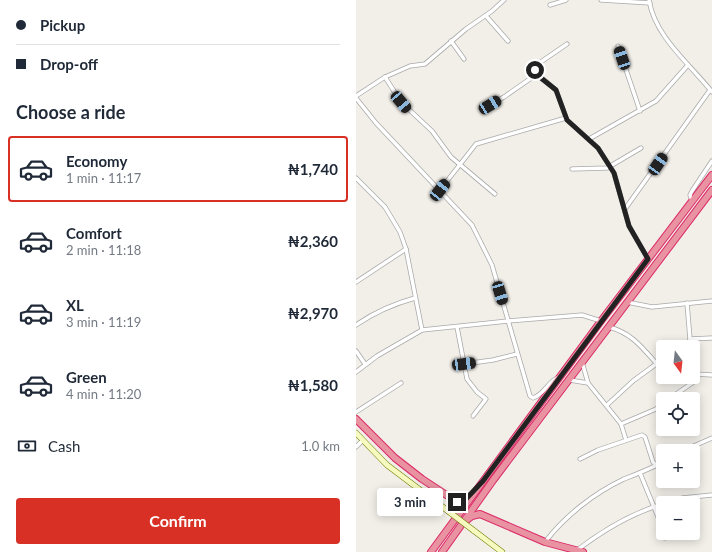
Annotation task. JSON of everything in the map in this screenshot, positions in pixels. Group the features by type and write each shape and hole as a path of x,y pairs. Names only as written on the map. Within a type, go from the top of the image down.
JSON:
{"highway":[{"path":"431,552 601,321 712,175"},
{"path":"442,552 608,327 712,190"},
{"path":"661,242 668,248"},
{"path":"356,418 395,458 422,479 457,502 459,505 458,512 439,542"},
{"path":"457,502 464,501 483,481"},
{"path":"480,514 478,506 488,488"},
{"path":"448,544 468,519 472,516 480,514 545,542 575,551"}],"main road":[{"path":"356,433 362,441 388,465 502,552"}],"street":[{"path":"504,0 486,16 451,41 425,64 410,66 385,77 356,97 376,123 472,225 484,247 508,321 525,383 531,398 537,397 550,382 562,376"},
{"path":"550,5 566,0"},
{"path":"601,0 649,2 658,26 688,65 711,91 625,209"},
{"path":"486,16 508,41"},
{"path":"451,41 464,59"},
{"path":"567,44 535,66 536,74 556,90 569,123 598,148 610,166 614,173 633,234 648,259"},
{"path":"618,46 640,111"},
{"path":"589,139 656,101 688,65"},
{"path":"483,109 504,97 536,74"},
{"path":"385,77 404,105 432,132 446,151 460,165 476,176 495,194"},
{"path":"440,190 476,144 566,118"},
{"path":"572,169 610,166 641,148"},
{"path":"692,201 690,195 692,191 712,161"},
{"path":"356,178 385,207 400,232 406,249 422,330"},
{"path":"356,282 406,249"},
{"path":"356,325 375,312 395,303 415,298"},
{"path":"627,302 652,307 712,301"},
{"path":"687,303 690,339 712,338"},
{"path":"356,372 366,364 422,330 582,315 601,321"},
{"path":"457,326 467,378 470,385 486,399 473,416"},
{"path":"607,405 656,363 630,336 623,331 608,327"},
{"path":"356,351 366,364"},
{"path":"464,364 493,360 517,354"},
{"path":"582,362 588,384 607,405 621,424 626,440"},
{"path":"700,374 712,375"},
{"path":"569,380 588,384"},
{"path":"356,412 401,383"},
{"path":"680,392 692,384"},
{"path":"621,424 656,409"},
{"path":"580,459 642,435 645,437 653,462 656,465"},
{"path":"698,444 712,438"},
{"path":"356,447 362,441"},
{"path":"545,542 567,516 581,505 623,480 656,466"},
{"path":"640,473 656,509"},
{"path":"700,496 712,495"},
{"path":"575,551 602,532 655,506"}],"route":[{"path":"457,502 464,501 483,481 648,259 629,226 620,190 612,169 598,148 584,134 569,123 558,93 539,75 536,74 535,70"}]}
